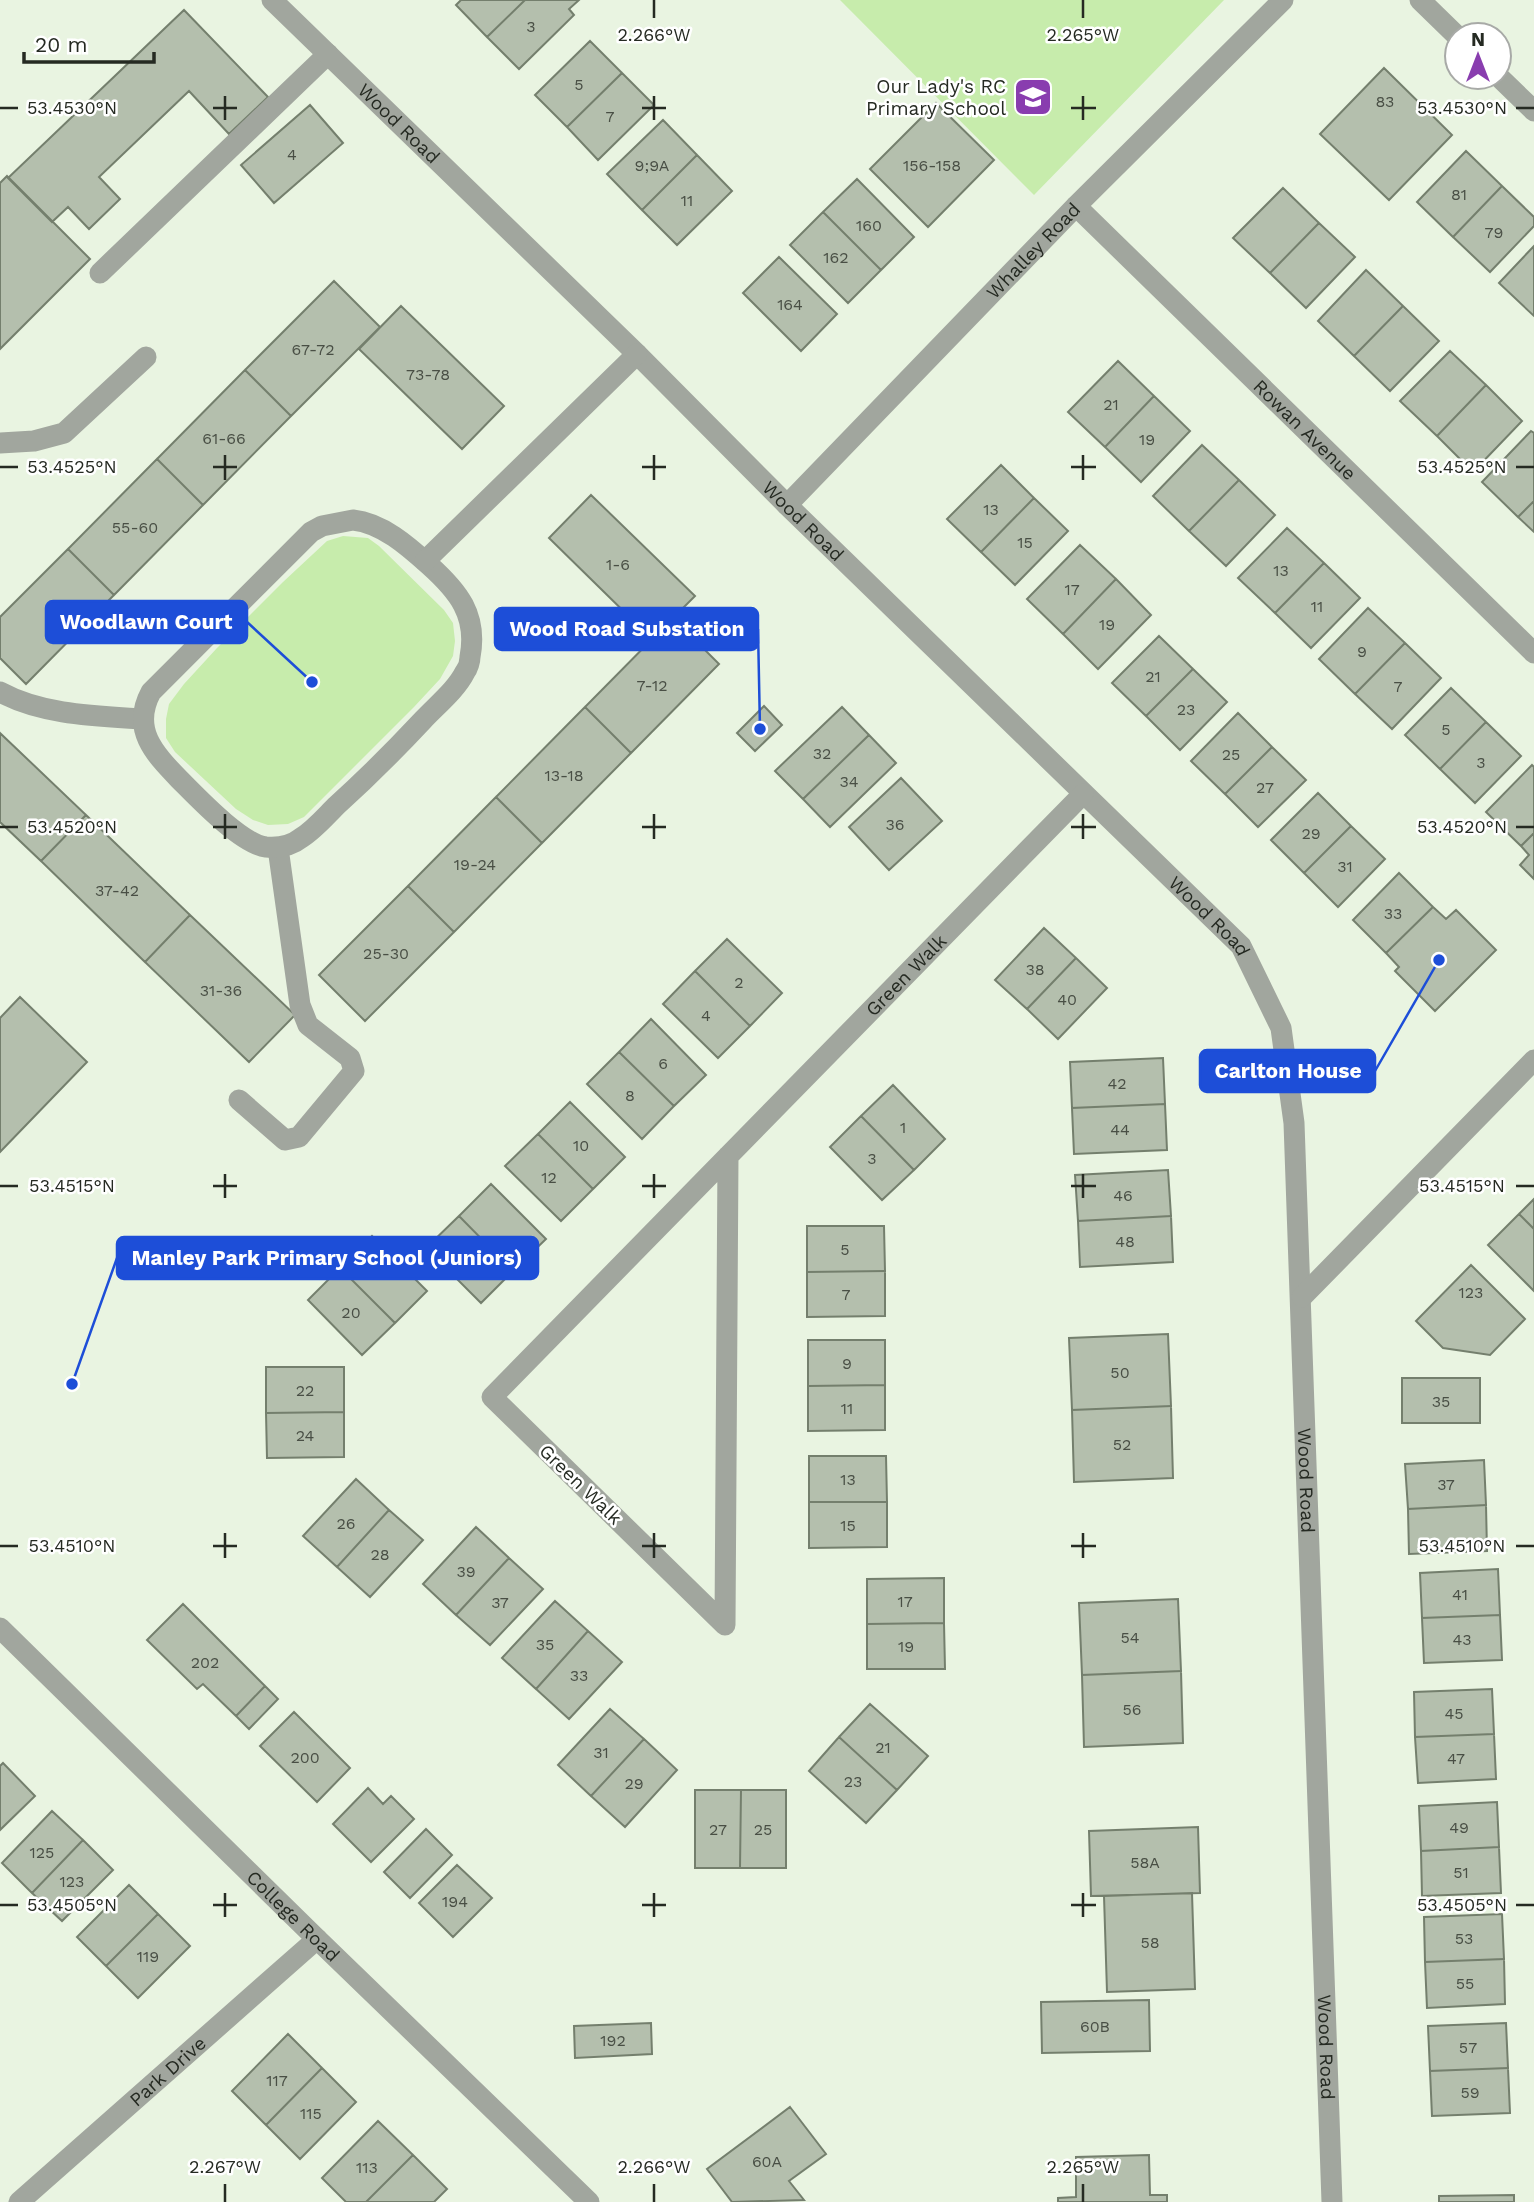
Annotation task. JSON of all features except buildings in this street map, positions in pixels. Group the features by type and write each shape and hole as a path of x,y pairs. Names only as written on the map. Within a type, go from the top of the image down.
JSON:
{"street":[{"name":"Wood Road","path":"272,0 638,354 787,505 1241,946 1282,1028 1294,1123 1302,1297 1332,2202"},
{"name":"Whalley Road","path":"787,505 1076,206 1283,0"},
{"path":"1420,0 1443,22"},
{"path":"100,272 328,54"},
{"path":"1513,91 1534,111"},
{"name":"Rowan Avenue","path":"1076,206 1534,653"},
{"path":"425,562 638,354"},
{"path":"0,443 34,442 64,433 146,357"},
{"path":"353,520 365,521 383,530 454,588 463,605 471,633 471,656 466,671 381,765 302,838 278,848 262,847 247,840 196,797 155,754 146,737 143,719 144,704 150,692 311,532 322,526 353,520"},
{"path":"0,692 16,701 36,706 89,715 143,719"},
{"name":"Green Walk","path":"728,1156 725,1625 492,1397 728,1156 1083,794"},
{"path":"239,1100 285,1140 299,1137 354,1071 351,1058 307,1025 300,1005 278,848"},
{"path":"1302,1297 1534,1060"},
{"name":"College Road","path":"0,1628 589,2202"},
{"name":"Park Drive","path":"19,2202 317,1939"}],"green space":[{"name":"Our Lady's RC Primary School","path":"840,0 1224,0 1034,195"},
{"path":"343,536 368,538 379,546 444,610 453,623 453,656 440,679 304,817 288,824 268,825 253,820 236,809 175,752 166,738 169,704 217,648 283,582 327,541"}],"place":[{"name":"Our Lady's RC Primary School","path":"1033,97"},
{"name":"Woodlawn Court","path":"312,682"},
{"name":"Wood Road Substation","path":"760,729"},
{"name":"Carlton House","path":"1439,960"},
{"name":"Manley Park Primary School (Juniors)","path":"72,1384"}]}
